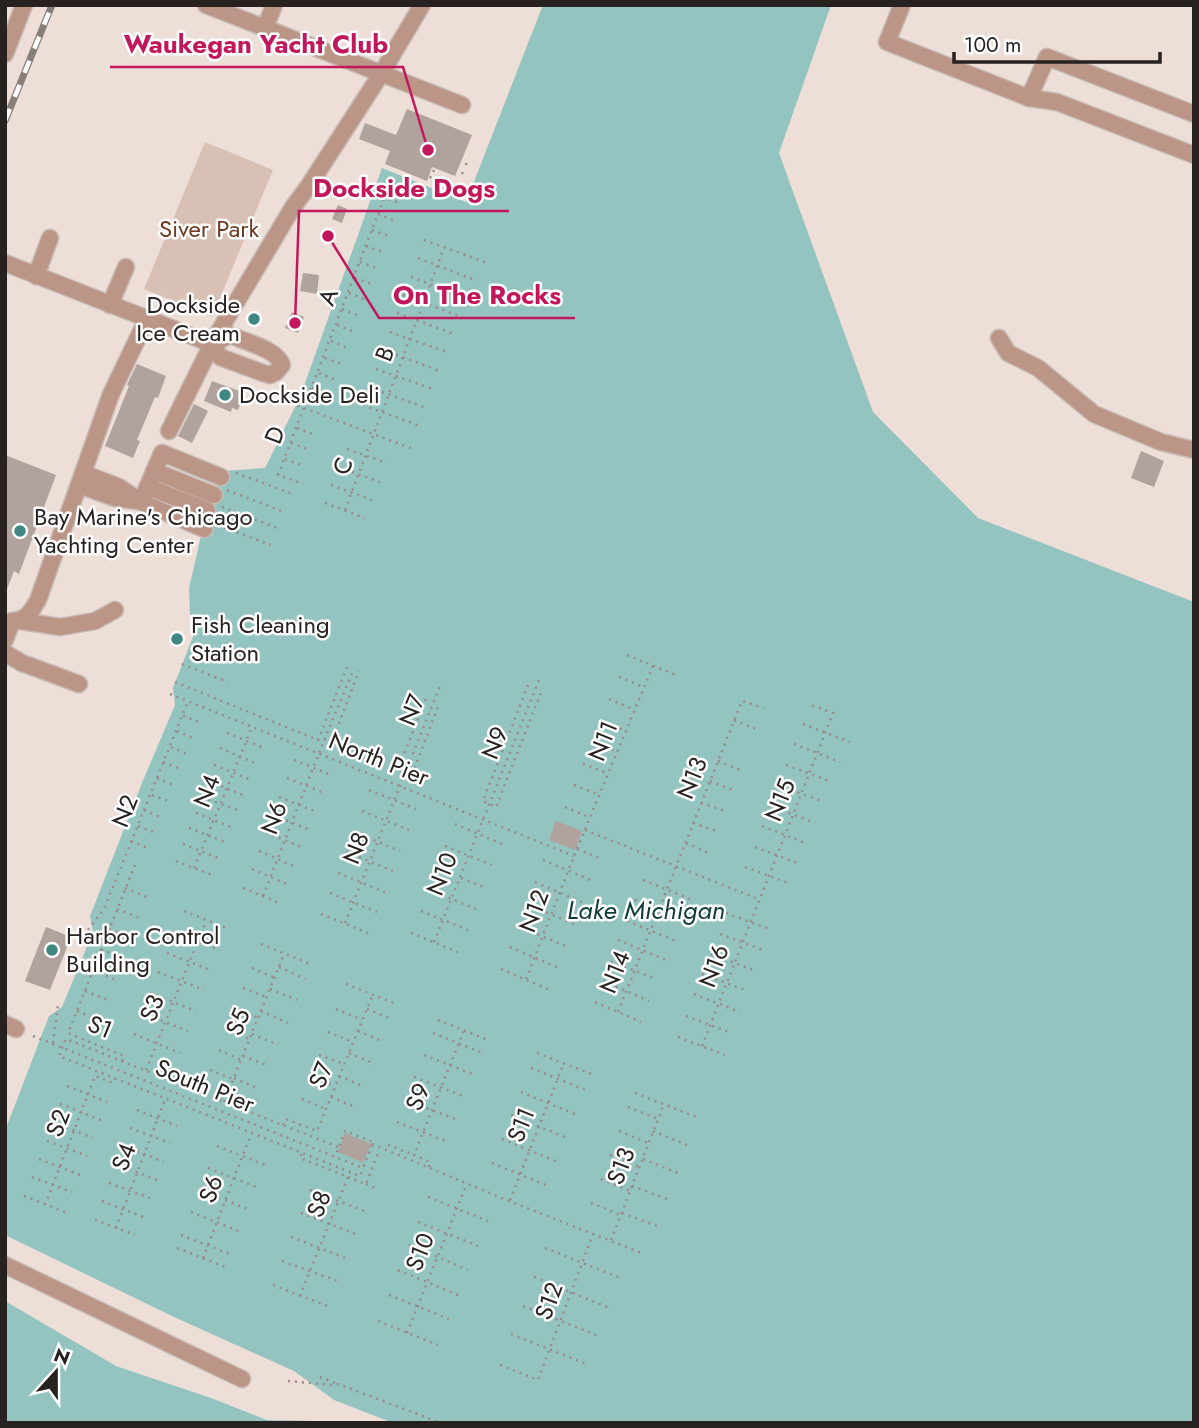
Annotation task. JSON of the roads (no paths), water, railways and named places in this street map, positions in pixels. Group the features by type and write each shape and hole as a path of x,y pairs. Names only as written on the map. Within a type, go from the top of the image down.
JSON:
{"street":[{"path":"5,54 24,5"},
{"path":"206,5 462,106"},
{"path":"265,28 274,5"},
{"path":"902,5 887,42 1029,98 1057,102 1194,155"},
{"path":"169,430 212,344 293,207 381,74 421,6"},
{"path":"1029,98 1047,57 1194,114"},
{"path":"36,276 50,238"},
{"path":"5,263 212,344"},
{"path":"110,305 126,267"},
{"path":"21,621 30,615 38,600 111,394 147,319"},
{"path":"999,338 1008,352 1038,368 1094,414 1161,442 1194,450"},
{"path":"141,502 162,453 214,499"},
{"path":"81,479 115,498 141,502 214,499"},
{"path":"148,486 214,499"},
{"path":"7,655 12,621 60,626 95,621 115,610"},
{"path":"5,1265 242,1379"}],"water":[{"name":"Lake Michigan","path":"543,5 831,5 779,153 873,412 978,518 1194,602 1194,1423 393,1423 334,1400 294,1371 174,1317 5,1235 5,1131 49,1016 62,1007 93,932 90,916 175,705 173,688 198,624 190,614 189,588 207,510 223,471 265,468 300,397 382,168 466,202"},
{"path":"5,1301 116,1366 267,1420 321,1423 5,1423"}],"railway":[{"path":"5,121 52,5"}],"place":[{"name":"Waukegan Yacht Club","path":"428,150"},
{"name":"On The Rocks","path":"328,236"},
{"name":"Dockside Ice Cream","path":"254,319"},
{"name":"Dockside Dogs","path":"295,323"},
{"name":"Dockside Deli","path":"225,395"},
{"name":"Bay Marine's Chicago Yachting Center","path":"20,531"},
{"name":"Fish Cleaning Station","path":"177,639"},
{"name":"Harbor Control Building","path":"52,950"}],"park label":[{"name":"Siver Park","path":"209,229"}]}
